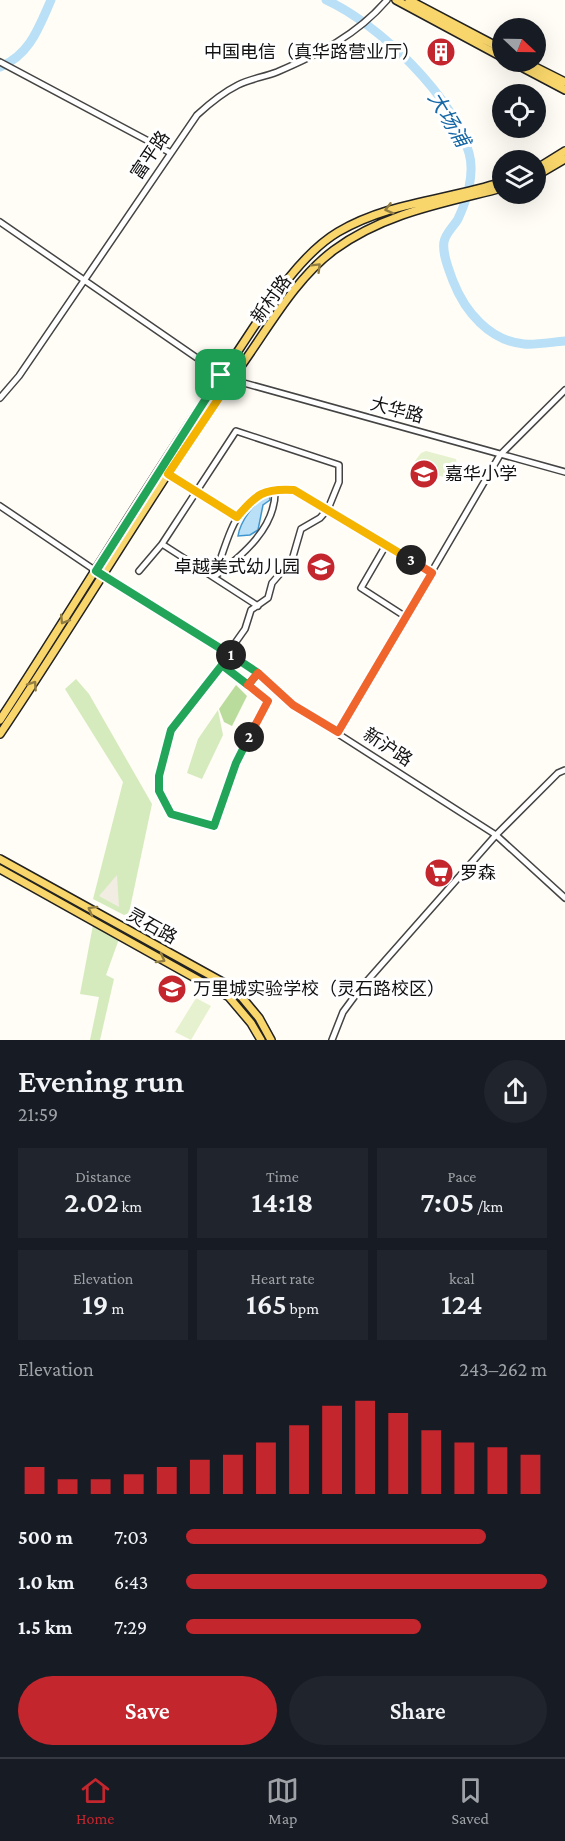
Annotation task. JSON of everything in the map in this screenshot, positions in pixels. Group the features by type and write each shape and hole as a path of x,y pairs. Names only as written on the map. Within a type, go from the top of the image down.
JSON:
{"main road":[{"path":"396,0 492,52"},
{"path":"409,0 492,44"},
{"path":"531,72 565,90"},
{"path":"545,72 565,82"},
{"path":"546,163 565,151"},
{"path":"546,170 565,159"},
{"name":"新村路","path":"0,720 221,375 303,262 336,233 378,212 492,186"},
{"name":"新村路","path":"484,189 492,189"},
{"name":"新村路","path":"0,734 168,474 294,292 332,251 366,229 446,198"},
{"name":"灵石路","path":"0,859 235,990 259,1018 271,1040"},
{"name":"灵石路","path":"0,869 229,997 251,1023 261,1040"}],"street":[{"name":"富平路","path":"0,398 19,376 169,152 197,114 215,99 239,85 309,58 358,30 387,0"},
{"path":"0,62 169,152"},
{"name":"大华路","path":"0,222 83,281 231,380 565,472"},
{"path":"338,732 500,454 565,390"},
{"path":"139,571 162,544 236,432 339,465 339,482 328,509 320,518 301,529 292,560 272,583 268,598 251,610 245,628 228,654"},
{"path":"168,474 237,517"},
{"path":"214,577 237,517 258,494 275,489 294,490 432,573"},
{"path":"214,577 237,560 262,530 270,513 275,489"},
{"name":"新沪路","path":"0,506 96,571 258,673 293,705 496,835 565,898"},
{"path":"162,544 258,606"},
{"path":"386,545 361,588 406,617"},
{"path":"222,665 248,685 268,701 236,763 214,826 171,814 159,791 159,776 171,730 222,665"},
{"path":"248,685 258,673"},
{"path":"332,1040 343,1012 360,989 496,835 558,774 565,770"}],"green space":[{"path":"426,451 456,459 458,470 450,478 420,472 415,461 421,453"},
{"path":"76,679 89,694 152,804 129,913 124,915 93,899 123,782 65,689"},
{"path":"236,685 247,696 232,726 224,722 219,709"},
{"path":"218,710 223,735 202,779 187,773 198,739"},
{"path":"93,925 119,939 106,975 114,979 100,1040 90,1040 99,997 80,994"},
{"path":"196,998 211,1006 191,1040 175,1032"}],"shaded area":[{"path":"117,875 119,907 99,896"}],"water":[{"path":"269,495 270,500 263,505 258,530 250,535 238,536 249,512"}],"waterway":[{"name":"大场浦","path":"0,67 10,62 26,48 38,30 51,0"},
{"name":"大场浦","path":"326,0 368,26 411,64 431,86 460,131 471,161 471,178 461,212 446,236 444,247 450,272 464,304 490,331 512,342 539,344 565,341"}],"place":[{"name":"中国电信（真华路营业厅）","path":"441,52"},
{"name":"嘉华小学","path":"424,474"},
{"name":"卓越美式幼儿园","path":"321,567"},
{"name":"罗森","path":"439,873"},
{"name":"万里城实验学校（灵石路校区）","path":"172,989"}],"route":[{"path":"221,375 96,571 258,673 248,685 222,665 171,730 159,776 159,791 171,814 214,826 236,763 268,701 248,685 258,673 293,705 338,732 432,573 294,490 275,489 258,494 237,517 168,474 231,380 221,375"}]}
